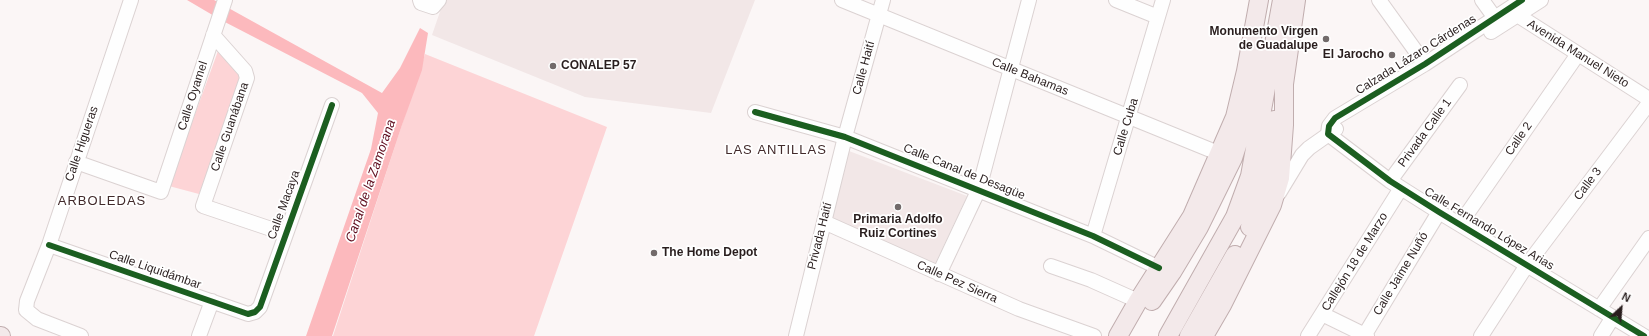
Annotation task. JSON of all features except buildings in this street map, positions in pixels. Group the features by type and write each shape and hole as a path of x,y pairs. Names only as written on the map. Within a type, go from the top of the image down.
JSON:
{"main road":[{"path":"1118,336 1138,301 1192,216 1234,117 1246,71 1258,0"},
{"path":"1130,336 1143,313 1172,272 1199,227 1233,158 1256,84 1269,0"},
{"path":"1168,336 1235,217 1250,176 1282,0"},
{"path":"1204,336 1222,305 1272,205 1280,178 1284,124 1284,84 1296,0"},
{"path":"1189,336 1248,232 1263,191 1277,105 1284,84"}],"street":[{"name":"Calle Higueras","path":"81,336 37,319 26,310 27,301 48,245 131,0"},
{"path":"420,0 421,3 433,7 439,0"},
{"name":"Calle Bahamas","path":"842,0 1218,153"},
{"name":"Calle Haití","path":"845,137 883,0"},
{"path":"939,274 979,189 1029,0"},
{"path":"1116,0 1158,17"},
{"name":"Calle Cuba","path":"1093,236 1163,0"},
{"path":"1379,0 1425,64"},
{"path":"1482,0 1498,22"},
{"name":"Calzada Lázaro Cárdenas","path":"1512,12 1522,0"},
{"name":"Calzada Lázaro Cárdenas","path":"1272,205 1302,155 1328,134 1512,12 1541,0"},
{"name":"Calle Oyamel","path":"76,162 161,192 224,2"},
{"name":"Avenida Manuel Nieto","path":"1512,12 1649,99"},
{"name":"Calzada Lázaro Cárdenas","path":"1328,134 1329,126 1335,118 1498,22"},
{"name":"Calle Guanábana","path":"214,35 245,71 247,78 203,206 286,234"},
{"name":"Calle 2","path":"1460,224 1578,54"},
{"name":"Privada Calle 1","path":"1395,184 1460,84"},
{"name":"Calle 3","path":"1482,336 1526,264 1649,103"},
{"name":"Calle Macaya","path":"255,312 260,307 332,105"},
{"name":"Calle Canal de Desagüe","path":"755,112 845,137 979,189 1093,236 1159,268"},
{"name":"Calle Fernando López Arias","path":"1328,134 1395,184 1644,336"},
{"name":"Privada Haití","path":"796,336 845,137"},
{"name":"Callejón 18 de Marzo","path":"1308,336 1322,314 1395,184"},
{"name":"Calle Jaime Nuñó","path":"1365,335 1439,212"},
{"name":"Calle Pez Sierra","path":"824,222 1019,309 1094,336"},
{"path":"1599,309 1649,238"},
{"name":"Calle Liquidámbar","path":"48,245 248,314 255,312"},
{"path":"1051,266 1091,280 1138,301"},
{"path":"199,336 212,302"},
{"path":"1322,314 1365,335"},
{"path":"1602,336 1613,317"}],"shaded area":[{"path":"444,0 755,0 711,113 585,97 432,35"},
{"path":"218,51 243,80 199,194 169,186"},
{"path":"425,54 607,127 534,336 333,336"},
{"name":"Primaria Adolfo Ruiz Cortines","path":"849,151 967,196 933,268 832,218"}],"water":[{"name":"Canal de la Zamorana","path":"187,0 214,0 382,93 400,68 420,28 428,33 422,70 402,125 332,336 306,336 371,149 378,113 362,93 221,20"}],"cycle path":[{"path":"1522,0 1425,64 1335,118 1329,126 1328,134 1390,181 1644,336"},
{"path":"49,245 248,314 255,312 260,307 332,105"},
{"path":"755,112 845,137 1093,236 1159,268"}],"place":[{"name":"Monumento Virgen de Guadalupe","path":"1326,39"},
{"name":"El Jarocho","path":"1392,55"},
{"name":"CONALEP 57","path":"553,66"},
{"name":"Primaria Adolfo Ruiz Cortines","path":"898,207"},
{"name":"The Home Depot","path":"654,253"}],"district":[{"name":"LAS ANTILLAS","path":"776,150"},
{"name":"ARBOLEDAS","path":"102,201"}]}
